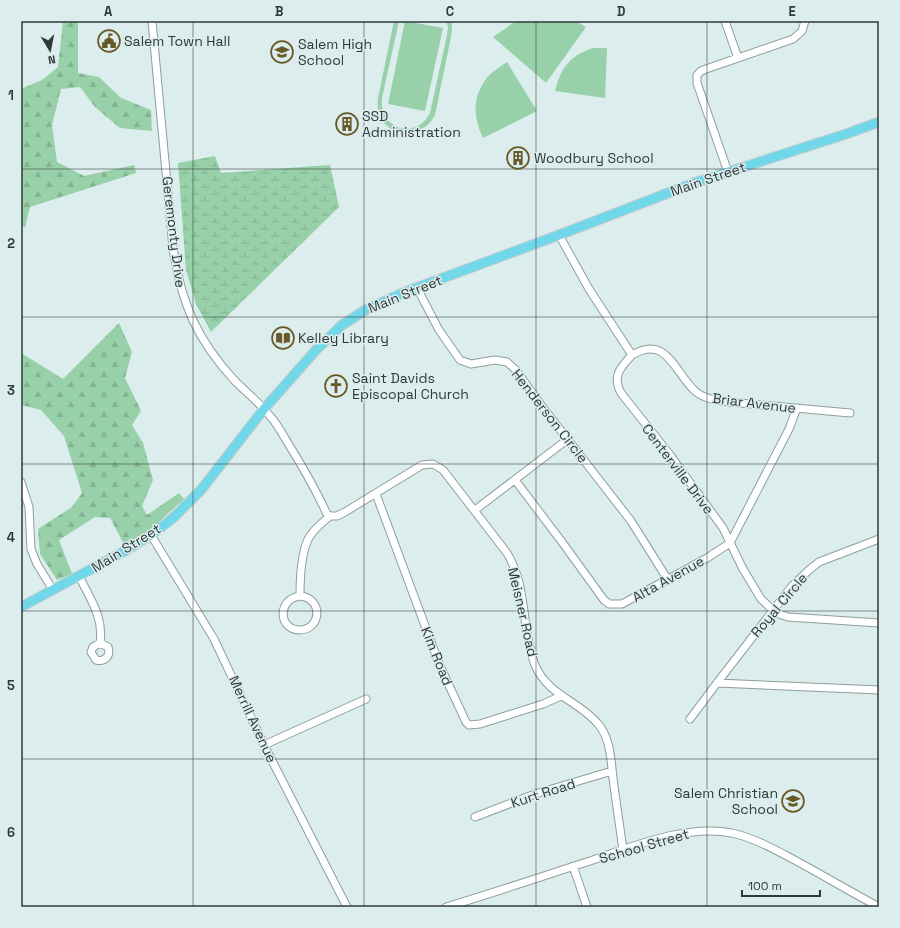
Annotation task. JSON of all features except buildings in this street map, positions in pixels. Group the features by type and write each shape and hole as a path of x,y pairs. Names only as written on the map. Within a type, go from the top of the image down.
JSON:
{"main road":[{"name":"Main Street","path":"21,607 125,551 151,535 185,507 201,490 264,409 316,350 342,324 367,308 694,183 879,122"}],"street":[{"name":"Geremonty Drive","path":"152,21 173,241 181,290 192,318 209,348 232,378 270,415 300,461 327,514 330,516"},
{"path":"725,21 738,58"},
{"path":"728,172 696,77 703,70 793,39 802,31 805,21"},
{"path":"559,235 589,289 632,355"},
{"name":"Henderson Circle","path":"417,288 439,330 460,360 471,364 495,360 507,362 516,370 630,521 668,580"},
{"name":"Briar Avenue","path":"632,355 648,348 659,351 671,360 694,390 709,398 724,402 850,413"},
{"name":"Centerville Drive","path":"632,355 623,365 618,374 617,384 621,393 680,468 723,528 743,569 758,594 773,611 780,615 794,618 879,623"},
{"name":"Alta Avenue","path":"515,480 604,600 610,604 622,604 668,580 730,543 789,429 797,408"},
{"path":"475,510 568,439"},
{"name":"Meisner Road","path":"330,516 337,516 345,512 422,465 433,464 443,470 475,510 513,563 518,581 528,641 539,672 544,680 561,696 590,716 602,730 607,741 623,850"},
{"path":"21,482 29,507 30,542 33,556 53,590"},
{"name":"Kim Road","path":"376,494 440,666 466,722 469,725 480,724 543,704 561,696"},
{"path":"300,596 301,572 307,541 313,531 330,516"},
{"name":"Merrill Avenue","path":"151,535 214,639 264,744 347,907"},
{"name":"Royal Circle","path":"690,719 792,586 819,562 879,539"},
{"path":"79,576 99,618 102,630 100,643"},
{"path":"300,596 310,599 315,604 317,611 316,618 312,624 299,630 292,628 286,623 283,612 289,599 300,596"},
{"path":"717,682 879,690"},
{"path":"264,744 366,699"},
{"name":"Kurt Road","path":"476,817 535,794 612,771"},
{"name":"School Street","path":"446,907 663,838 696,831 717,830 737,834 776,850 879,907"},
{"path":"573,866 587,907"}],"green space":[{"path":"63,21 78,21 78,73 99,77 121,98 151,110 152,131 120,128 95,107 80,87 61,89 52,125 57,162 84,176 134,165 136,173 30,207 25,227 21,225 21,89 42,80 58,67"},
{"path":"394,21 399,21 382,98 382,109 392,124 399,128 408,129 416,127 424,122 430,113 447,35 448,27 446,21 451,21 452,27 435,115 427,125 418,131 408,133 398,132 389,128 382,120 378,110 378,98"},
{"path":"405,21 443,28 425,111 388,104"},
{"path":"516,21 576,21 586,27 546,83 493,37"},
{"path":"593,48 607,48 605,98 555,91 563,69 567,64 578,55"},
{"path":"507,62 537,111 483,138 476,117 476,103 480,89 495,70"},
{"path":"215,156 221,173 330,165 339,207 211,332 196,304 186,270 178,163"},
{"path":"119,323 132,352 125,378 141,411 132,425 143,443 153,480 142,506 147,515 179,493 184,499 148,532 125,546 110,518 95,517 59,540 72,574 57,580 40,554 38,529 72,507 82,493 64,436 41,410 21,405 21,353 63,379"}],"place":[{"name":"Salem Town Hall","path":"109,41"},
{"name":"Salem High School","path":"282,52"},
{"name":"SSD Administration","path":"347,124"},
{"name":"Woodbury School","path":"518,158"},
{"name":"Kelley Library","path":"283,338"},
{"name":"Saint Davids Episcopal Church","path":"336,386"},
{"name":"Salem Christian School","path":"793,801"}]}
